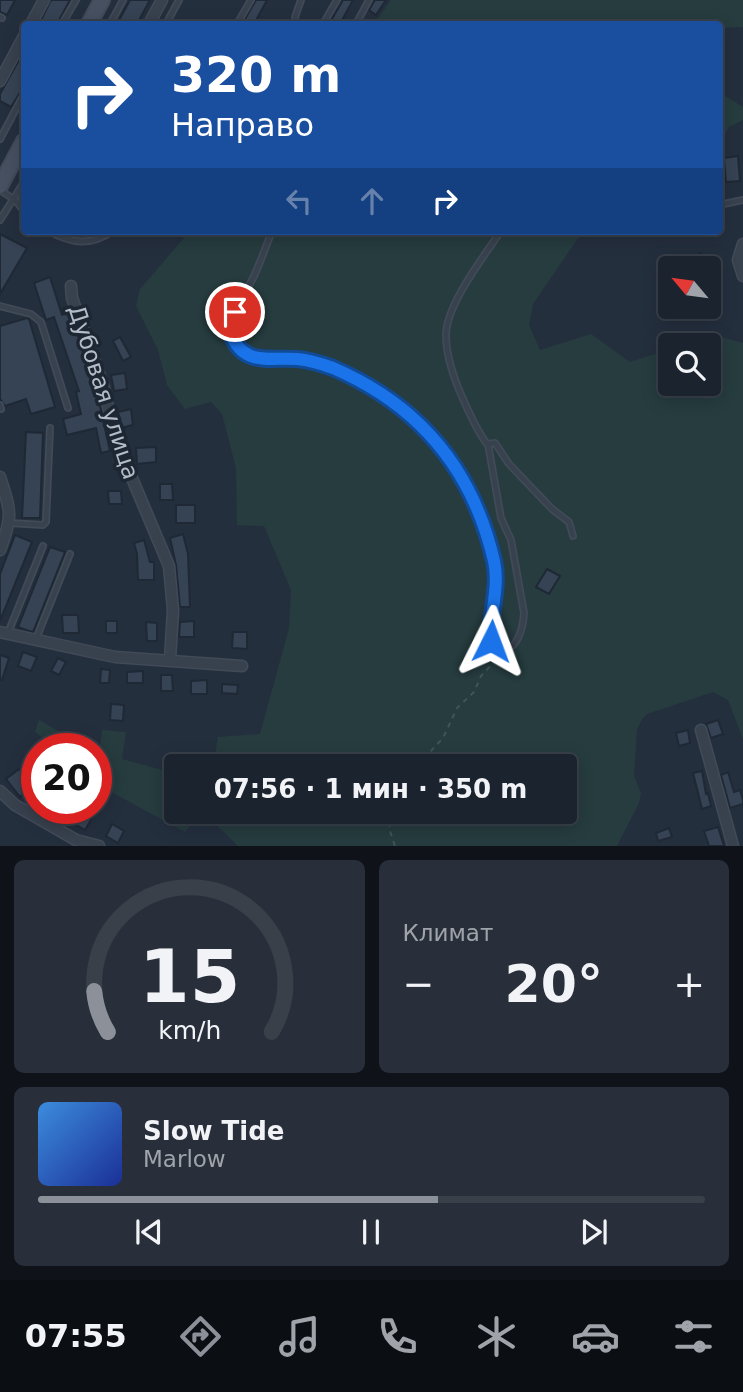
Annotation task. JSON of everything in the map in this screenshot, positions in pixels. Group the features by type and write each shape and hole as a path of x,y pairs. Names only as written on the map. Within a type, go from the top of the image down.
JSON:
{"main road":[{"path":"91,21 102,0"},
{"path":"0,188 21,147"}],"street":[{"path":"33,21 44,0"},
{"path":"151,21 162,0"},
{"path":"0,82 21,44"},
{"path":"743,244 738,260 743,276"},
{"name":"Дубовая улица","path":"71,286 72,298 103,384 115,438 169,566 173,610 170,660"},
{"path":"0,477 9,508 10,523 0,550"},
{"path":"4,632 115,657 242,666"},
{"path":"701,730 733,846"},
{"path":"0,791 15,804 75,843 99,846"}],"lane":[{"path":"64,21 76,0"},
{"path":"112,21 123,0"},
{"path":"168,21 179,0"},
{"path":"239,21 251,0"},
{"path":"296,21 301,0"},
{"path":"325,21 337,0"},
{"path":"358,21 369,0"},
{"path":"0,139 21,100"},
{"path":"0,220 21,187"},
{"path":"0,188 21,207"},
{"path":"723,204 743,200"},
{"path":"56,235 67,241 81,243 95,241 106,235"},
{"path":"270,235 231,324 230,332 234,343 240,351 259,359 299,359 334,369 388,397 417,420 458,473 482,521 497,578 491,615 491,641 500,652 507,651 513,645 523,623 524,613 510,540 501,518 488,444 475,427 452,372 446,334 452,313 467,283 498,235"},
{"path":"0,306 31,314 41,322 68,408"},
{"path":"10,523 43,525 46,522 50,428"},
{"path":"488,444 495,443 509,464 552,509 569,522 573,536"},
{"path":"4,632 43,546"},
{"path":"36,640 70,554"}],"path":[{"path":"428,754 443,738 457,708 474,692 481,676 500,652"},
{"path":"390,824 395,846"}],"green space":[{"path":"391,0 743,0 743,27 723,28 723,21 372,21 378,18"},
{"path":"723,94 743,107 743,120 729,127 723,138"},
{"path":"187,235 580,235 533,304 529,325 540,350 591,334 630,362 658,353 658,396 721,396 721,337 743,343 743,739 728,700 713,692 647,714 637,729 634,776 641,793 639,803 617,846 238,846 215,824 577,824 577,754 215,754 218,737 260,734 289,628 291,590 264,526 237,525 236,468 222,414 211,402 185,409 167,385 158,350 136,306 140,289"},
{"path":"39,720 62,733 36,733"},
{"path":"102,730 126,732 122,759 164,770 164,821 112,794 112,733 102,733"},
{"path":"170,824 191,824 185,832"}],"building":[{"path":"0,0 15,0 7,15 0,12"},
{"path":"51,0 70,0 59,21 40,21"},
{"path":"130,0 150,0 139,21 119,21"},
{"path":"256,0 267,0 256,21 244,21"},
{"path":"343,0 353,0 342,21 331,21"},
{"path":"375,0 386,0 376,15 369,10"},
{"path":"21,56 21,91 11,107 0,101 0,94"},
{"path":"738,156 740,181 726,182 724,158"},
{"path":"0,234 27,248 0,294"},
{"path":"50,277 62,315 69,312 80,341 92,378 90,379 93,379 96,388 110,451 101,453 96,428 67,435 63,419 81,414 76,392 79,391 54,317 46,320 34,283"},
{"path":"27,318 55,407 31,414 26,399 5,406 0,399 0,326"},
{"path":"120,337 131,357 123,361 113,341"},
{"path":"125,373 127,389 114,391 111,375"},
{"path":"131,409 133,425 121,428 118,412"},
{"path":"26,432 43,433 40,518 22,518"},
{"path":"156,447 156,462 137,464 136,448"},
{"path":"160,484 172,484 173,500 160,500"},
{"path":"108,491 121,491 122,504 109,504"},
{"path":"176,505 195,505 195,523 176,523"},
{"path":"183,534 188,554 190,607 180,607 170,538"},
{"path":"15,535 32,542 0,621 0,574"},
{"path":"144,540 150,562 154,562 154,580 138,580 134,543"},
{"path":"50,547 65,552 33,632 18,627"},
{"path":"547,569 560,576 549,594 536,587"},
{"path":"62,615 78,615 79,633 63,633"},
{"path":"106,621 117,621 117,633 106,633"},
{"path":"194,621 194,637 179,637 180,622"},
{"path":"146,622 157,623 157,641 147,641"},
{"path":"233,632 247,632 247,649 232,648"},
{"path":"23,652 37,657 31,671 18,666"},
{"path":"0,655 9,658 2,680 0,680"},
{"path":"58,658 66,662 59,675 51,671"},
{"path":"101,669 110,670 109,683 100,683"},
{"path":"143,671 143,683 127,683 127,672"},
{"path":"161,675 172,675 173,691 161,691"},
{"path":"207,680 207,694 191,694 191,681"},
{"path":"222,684 238,685 237,694 222,693"},
{"path":"111,704 124,705 123,721 110,720"},
{"path":"718,720 723,734 711,738 706,724"},
{"path":"688,730 690,743 679,746 676,733"},
{"path":"19,769 21,771 20,797 6,779"},
{"path":"702,771 711,806 702,809 693,773"},
{"path":"728,772 734,792 740,790 743,800 743,804 730,808 721,775"},
{"path":"75,824 88,824 85,830"},
{"path":"112,824 124,831 118,843 106,836"},
{"path":"718,827 724,846 709,846 704,831"},
{"path":"669,828 672,837 658,841 656,833"}],"route":[{"path":"235,312 230,332 240,351 259,359 299,359 334,369 402,407 417,420 442,450 471,495 494,562 497,578 491,615 491,641"}]}
